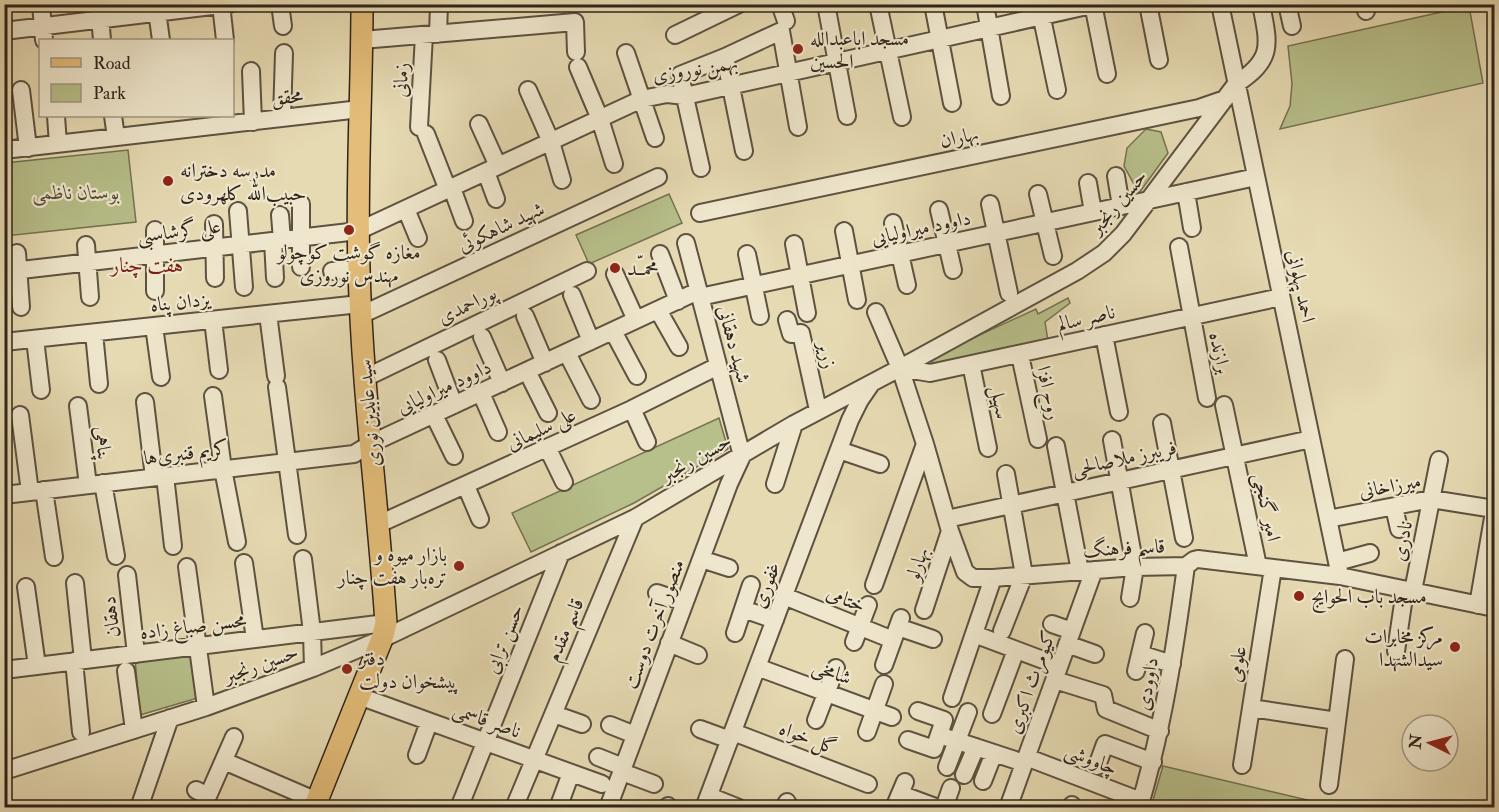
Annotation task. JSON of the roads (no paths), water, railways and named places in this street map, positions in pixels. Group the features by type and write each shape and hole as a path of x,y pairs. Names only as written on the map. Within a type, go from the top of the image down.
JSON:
{"main road":[{"name":"سید عابدین نوری","path":"316,804 384,631 379,524 370,444 358,269 362,4"}],"street":[{"path":"41,4 44,34"},
{"path":"280,4 283,26"},
{"name":"زمانی","path":"439,4 431,34 422,130 450,189"},
{"path":"675,35 740,4"},
{"path":"780,4 787,73 798,127"},
{"path":"826,4 847,116"},
{"path":"878,4 902,117"},
{"path":"933,4 952,103"},
{"path":"985,4 1001,96"},
{"path":"1148,4 1159,60"},
{"name":"احمد پهلوانی","path":"1220,4 1339,569"},
{"name":"حسین رنجبر","path":"4,771 206,706 313,668 384,631 561,553 635,518 818,410 900,369 1093,261 1119,239 1236,84 1255,72 1265,55 1267,34 1262,4"},
{"path":"1287,4 1292,26"},
{"path":"4,31 44,34 100,12 223,5 225,39"},
{"path":"1094,5 1107,74"},
{"name":"بهمن نوروزی","path":"358,231 642,99 667,94 685,96 888,51 990,28 1041,10 1094,5"},
{"path":"157,9 161,39"},
{"path":"1041,10 1057,90"},
{"path":"100,12 102,39"},
{"path":"362,40 575,22 577,60 600,118 614,164"},
{"path":"701,168 680,75 725,57 783,26"},
{"path":"282,118 284,53"},
{"path":"626,53 639,70 642,99 655,138"},
{"path":"725,57 744,151"},
{"path":"251,71 253,122"},
{"path":"21,90 28,148"},
{"path":"528,90 551,142 562,180"},
{"name":"بهاران","path":"700,213 1198,108 1226,99"},
{"name":"محقق","path":"4,150 116,137 170,123 253,122 360,109"},
{"path":"56,117 58,144"},
{"path":"113,117 116,137"},
{"path":"479,124 492,169 496,199"},
{"path":"1116,176 1121,206"},
{"name":"شهید شاهکوئی","path":"360,309 658,177"},
{"name":"داوود میراولیایی","path":"370,444 636,320 699,294 754,286 1256,177"},
{"path":"1088,183 1093,212"},
{"path":"450,189 464,221"},
{"path":"1186,192 1192,228"},
{"path":"1038,194 1053,256"},
{"path":"301,267 302,204"},
{"path":"990,204 1009,293"},
{"path":"406,209 418,238"},
{"path":"939,210 953,270"},
{"path":"238,211 244,286"},
{"path":"275,278 280,215"},
{"path":"893,223 907,285"},
{"path":"214,225 215,278"},
{"path":"155,230 155,291"},
{"name":"علی گرشاسبی","path":"11,271 358,231"},
{"path":"844,231 857,300"},
{"name":"شهید دهقانی","path":"686,243 742,456"},
{"path":"794,244 807,313"},
{"path":"86,245 90,297"},
{"name":"برازنده","path":"1179,247 1208,398"},
{"path":"17,253 11,271 21,307"},
{"path":"660,254 678,301"},
{"path":"747,254 759,316"},
{"path":"332,271 358,269"},
{"name":"پوراحمدی","path":"365,378 587,271"},
{"path":"615,274 636,320"},
{"path":"572,296 591,341"},
{"name":"ناصر سالم","path":"900,369 930,373 1281,297"},
{"name":"یزدان پناه","path":"4,342 268,314 360,309"},
{"path":"658,310 678,347"},
{"name":"قاسم فرهنگ","path":"876,312 900,369 948,525 965,572 973,578 1136,567 1186,566 1198,559 1265,567 1339,569 1409,590 1486,607"},
{"path":"268,314 297,535"},
{"path":"525,316 545,363"},
{"path":"213,320 219,370"},
{"name":"زریر","path":"788,320 791,334 801,333 818,410"},
{"path":"154,326 161,377"},
{"path":"613,331 637,376"},
{"path":"94,333 99,384"},
{"path":"1104,335 1119,412"},
{"path":"482,337 502,383"},
{"path":"36,339 41,390"},
{"path":"567,353 591,400"},
{"name":"روح افزا","path":"1020,355 1038,439"},
{"path":"437,360 454,405"},
{"name":"سهیل","path":"972,364 988,448"},
{"name":"علی سلیمانی","path":"379,524 632,410 718,366"},
{"path":"527,371 548,413"},
{"name":"غفوری","path":"706,802 839,450 860,400 874,381"},
{"path":"481,393 498,432"},
{"path":"213,396 223,469 237,542"},
{"path":"145,402 173,546"},
{"name":"امیر گنجی","path":"1224,405 1235,456 1265,567"},
{"name":"پناهی","path":"78,406 95,484 116,556"},
{"path":"632,410 647,442"},
{"path":"20,415 54,556"},
{"path":"434,415 454,456"},
{"path":"1162,423 1184,538"},
{"path":"775,484 794,424"},
{"name":"فریبرز ملاصالحی","path":"948,525 1012,505 1311,439"},
{"path":"1112,440 1136,567 1130,598"},
{"name":"کریم قنبری‌ها","path":"4,495 354,454 370,444"},
{"path":"874,585 924,444"},
{"path":"1056,446 1087,571"},
{"path":"548,449 564,482"},
{"path":"839,450 880,464"},
{"name":"منصور آخرت دوست","path":"608,807 729,484 742,456"},
{"name":"نادری","path":"1396,651 1439,460"},
{"path":"1002,631 1024,575 1006,474"},
{"path":"466,486 480,519"},
{"name":"میرزاخانی","path":"1328,519 1431,499 1494,511"},
{"path":"1394,507 1399,529"},
{"path":"1486,607 1494,511"},
{"name":"قاسم مقدم","path":"514,807 635,518"},
{"name":"بهارلو","path":"924,610 948,525"},
{"name":"حسن ترابی","path":"459,807 561,553"},
{"path":"1339,569 1370,553"},
{"path":"303,559 312,632 313,668"},
{"path":"701,559 729,568"},
{"path":"244,563 255,639"},
{"name":"داوودی","path":"1140,804 1160,731 1186,566"},
{"path":"187,567 206,706"},
{"name":"علومی","path":"1242,765 1251,708 1265,567"},
{"name":"کیومرث اکبری","path":"1008,807 1070,637 1087,571"},
{"name":"دهقان","path":"127,575 136,654"},
{"path":"952,698 993,578"},
{"path":"75,583 81,732"},
{"path":"735,633 752,585"},
{"path":"26,587 37,666"},
{"path":"657,593 684,603"},
{"name":"ختامی","path":"784,596 857,635 897,628 933,639"},
{"path":"857,635 868,605"},
{"path":"743,609 775,620"},
{"path":"1052,624 1095,654"},
{"path":"884,665 897,628"},
{"name":"محسن صباغ زاده","path":"4,670 312,632 384,631"},
{"path":"1136,671 1145,633"},
{"path":"973,636 1016,650 1103,695 1106,709 1160,731"},
{"path":"669,643 698,655"},
{"path":"992,714 1016,650"},
{"path":"1140,654 1172,664"},
{"path":"1329,785 1345,659"},
{"name":"شامخی","path":"757,667 892,717"},
{"path":"816,720 836,668"},
{"path":"126,671 134,730"},
{"path":"867,732 884,684"},
{"name":"ناصر قاسمی","path":"359,696 602,784"},
{"path":"1251,708 1336,721"},
{"path":"908,740 934,749 939,735 944,720 918,711"},
{"path":"946,767 968,712"},
{"path":"554,714 582,724"},
{"path":"139,807 170,718"},
{"path":"417,755 429,722"},
{"path":"610,725 635,735"},
{"name":"گل خواه","path":"700,729 731,736 868,784"},
{"name":"چاووشی","path":"939,735 988,747 1140,804"},
{"path":"196,790 208,796 234,737"},
{"path":"1097,766 1107,737 1153,762"},
{"path":"964,775 988,747"},
{"path":"983,781 988,747"},
{"path":"598,757 654,784"},
{"path":"224,761 316,804"},
{"path":"558,807 571,773"},
{"path":"944,807 951,788"},
{"path":"900,794 938,807"},
{"path":"706,802 739,807"}],"place":[{"name":"مسجد اباعبدالله الحسین","path":"798,49"},
{"name":"مدرسه دخترانه حبیب‌الله کلهرودی","path":"168,181"},
{"name":"مغازه گوشت کوچولو مهندس نوروزی","path":"349,230"},
{"name":"محمـّـد","path":"615,268"},
{"name":"بازار میوه و تره‌بار هفت چنار","path":"459,566"},
{"name":"مسجد باب الحوایج","path":"1299,596"},
{"name":"مرکز مخابرات سیدالشهدا","path":"1455,647"},
{"name":"دفتر پیشخوان دولت","path":"347,669"}],"district":[{"name":"هفت چنار","path":"147,265"}],"park label":[{"name":"بوستان ناظمی","path":"76,192"}]}
